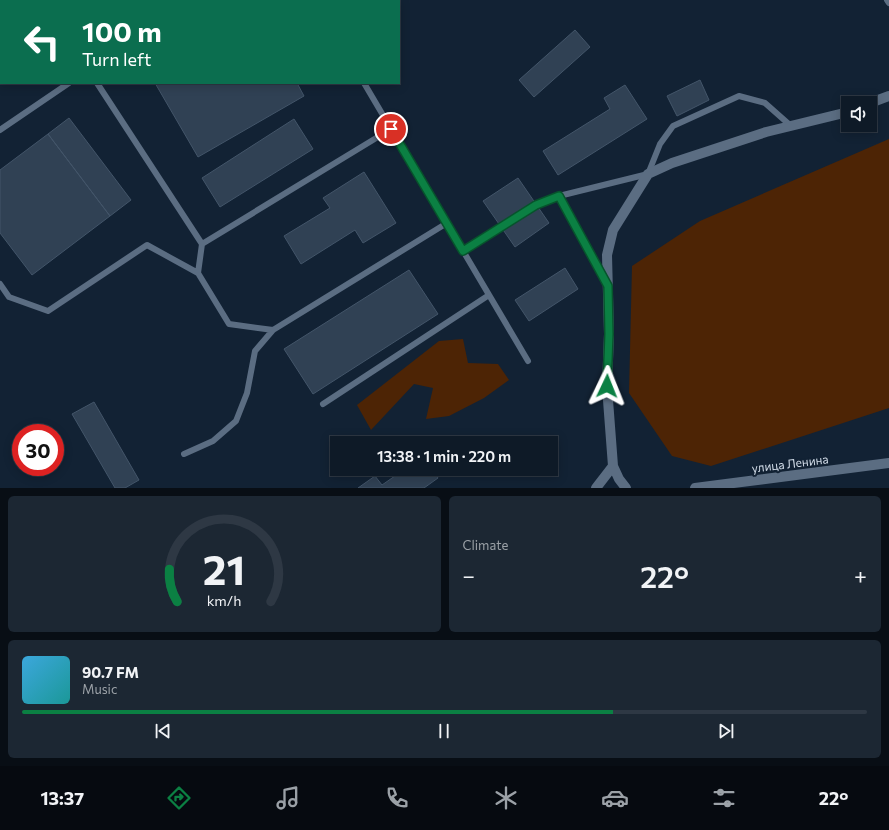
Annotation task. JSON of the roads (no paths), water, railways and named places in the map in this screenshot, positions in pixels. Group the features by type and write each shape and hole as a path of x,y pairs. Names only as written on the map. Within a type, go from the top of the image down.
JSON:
{"street":[{"path":"877,101 889,96"},
{"path":"626,488 619,479 613,466 607,386 609,334 607,255 613,230 648,174 672,163 766,132 841,114"},
{"name":"улица Ленина","path":"695,488 889,463"},
{"path":"596,488 613,466"}],"lane":[{"path":"0,130 68,84"},
{"path":"98,84 202,244 198,273"},
{"path":"365,84 528,360"},
{"path":"463,251 536,205 559,196 648,174 660,144 673,126 739,96 765,103 791,126"},
{"path":"202,244 391,129"},
{"path":"559,196 608,286"},
{"path":"184,454 213,440 236,420 247,393 255,351 273,330 446,223"},
{"path":"0,284 9,297 48,310 147,245 198,273 230,324 273,330"},
{"path":"323,404 489,296"}]}
